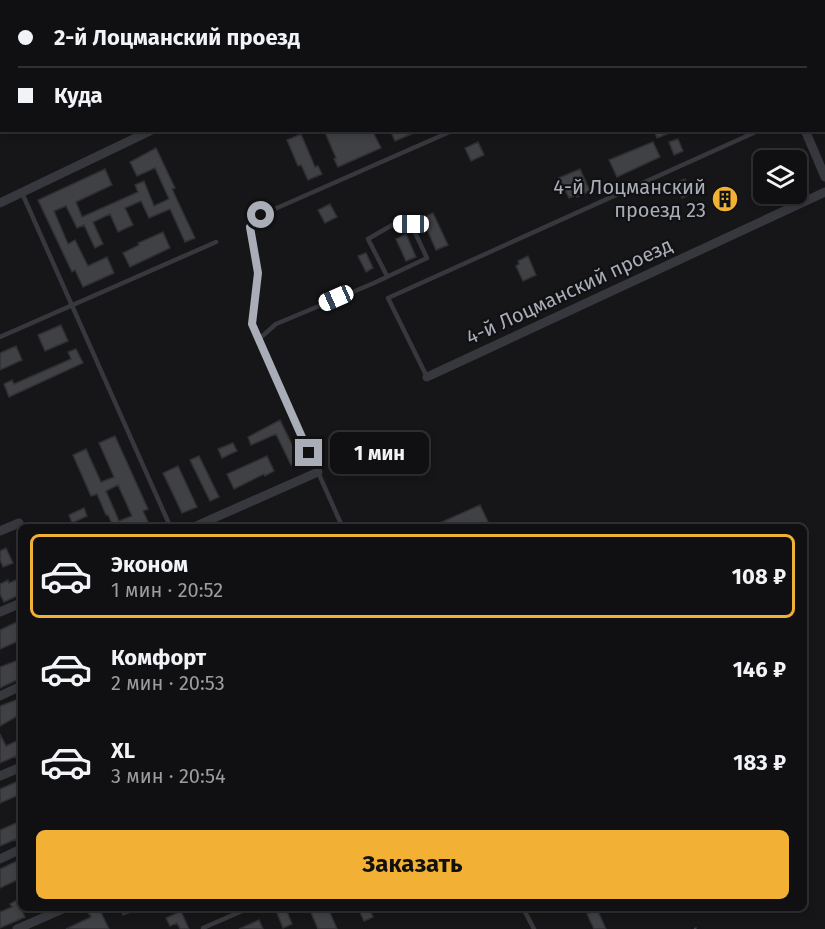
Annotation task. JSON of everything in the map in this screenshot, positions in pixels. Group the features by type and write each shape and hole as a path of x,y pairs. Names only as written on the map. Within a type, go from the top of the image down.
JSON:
{"street":[{"path":"0,203 148,132"},
{"path":"806,132 825,177"},
{"name":"4-й Лоцманский проезд","path":"427,377 825,192"},
{"path":"201,524 318,472"},
{"path":"0,531 18,523"},
{"path":"0,612 18,604"},
{"path":"0,696 18,687"},
{"path":"0,777 18,768"},
{"path":"0,859 18,850"},
{"path":"17,929 58,911"}],"lane":[{"path":"341,524 252,324 258,273 250,227 254,220 450,132"},
{"path":"427,377 388,298 756,132"},
{"path":"22,193 169,524"},
{"path":"259,339 276,324 387,276 427,258 411,224 394,224 368,239 387,276"},
{"path":"0,337 216,242"},
{"path":"203,928 242,911"},
{"path":"525,911 534,929"}],"path":[{"path":"694,929 698,927"}],"building":[{"path":"325,132 373,132 381,148 338,167 334,159 336,158"},
{"path":"391,132 416,132 395,141"},
{"path":"655,132 672,132 657,138"},
{"path":"301,134 315,167 318,166 322,174 308,180 301,165 298,166 287,140"},
{"path":"678,139 683,151 674,155 669,142"},
{"path":"478,142 484,155 471,161 465,148"},
{"path":"653,142 660,157 617,177 609,160"},
{"path":"156,148 195,238 185,242 170,209 149,218 141,201 125,208 133,225 118,232 110,214 93,222 103,244 95,248 84,225 77,228 66,206 54,211 68,244 75,240 88,266 107,257 114,273 83,287 75,270 72,272 38,200 105,169 112,185 76,202 82,217 138,192 135,185 144,181 154,206 169,199 155,168 137,176 130,162"},
{"path":"580,169 590,191 569,198 559,178"},
{"path":"685,179 691,194 682,198 676,183"},
{"name":"4-й Лоцманский проезд 23","path":"729,190 735,202 721,208 715,196"},
{"path":"330,204 337,217 325,223 318,210"},
{"path":"433,213 448,245 436,250 422,218"},
{"path":"163,232 170,248 130,267 123,253 139,245 138,243"},
{"path":"406,234 416,257 406,261 396,239"},
{"path":"366,253 373,268 366,272 358,256"},
{"path":"528,256 536,275 523,281 516,266 519,264 518,261"},
{"path":"61,325 68,341 45,351 38,335"},
{"path":"16,346 22,360 0,370 0,353"},
{"path":"76,349 83,363 9,397 4,384 12,380 14,384 71,359 68,352"},
{"path":"280,420 300,461 291,465 276,434 251,445 248,437"},
{"path":"115,436 148,509 143,511 149,524 112,524 97,494 91,496 73,455 86,449 101,482 114,477 99,443","holes":["118,485 132,516 119,521 106,491"]},
{"path":"233,443 237,451 222,458 218,449"},
{"path":"199,456 219,497 210,501 190,460"},
{"path":"267,456 274,471 234,489 227,474"},
{"path":"178,466 197,507 182,513 163,473"},
{"path":"480,505 489,524 437,524"},
{"path":"84,508 87,516 72,523 69,515"},
{"path":"6,548 13,563 3,567 0,551"},
{"path":"18,579 18,595 4,602 0,594 0,584 8,580 9,583"},
{"path":"18,621 18,641 0,649 0,630"},
{"path":"18,660 18,679 0,688 0,667"},
{"path":"18,699 18,716 0,726 0,706"},
{"path":"0,734 6,746 18,740 18,761 16,756 0,763"},
{"path":"18,781 18,795 0,803 0,789"},
{"path":"18,822 18,843 16,839 0,846 0,830"},
{"path":"18,860 18,879 0,888 0,869"},
{"path":"17,900 18,911 22,911 25,917 0,928 0,912 12,907 10,904"},
{"path":"100,911 109,929 66,929 91,917 88,912"},
{"path":"121,911 133,911 123,915"},
{"path":"181,911 189,929 180,929 177,923 170,926 166,918"},
{"path":"287,911 292,924 283,928 277,913"},
{"path":"310,911 329,911 337,929 318,929"},
{"path":"359,911 370,911 373,917 364,921"},
{"path":"598,911 606,929 594,929 587,914"},
{"path":"259,920 263,929 239,929"}],"place":[{"name":"4-й Лоцманский проезд 23","path":"725,199"}],"route":[{"path":"261,215 250,227 258,266 252,324 309,453"}]}
